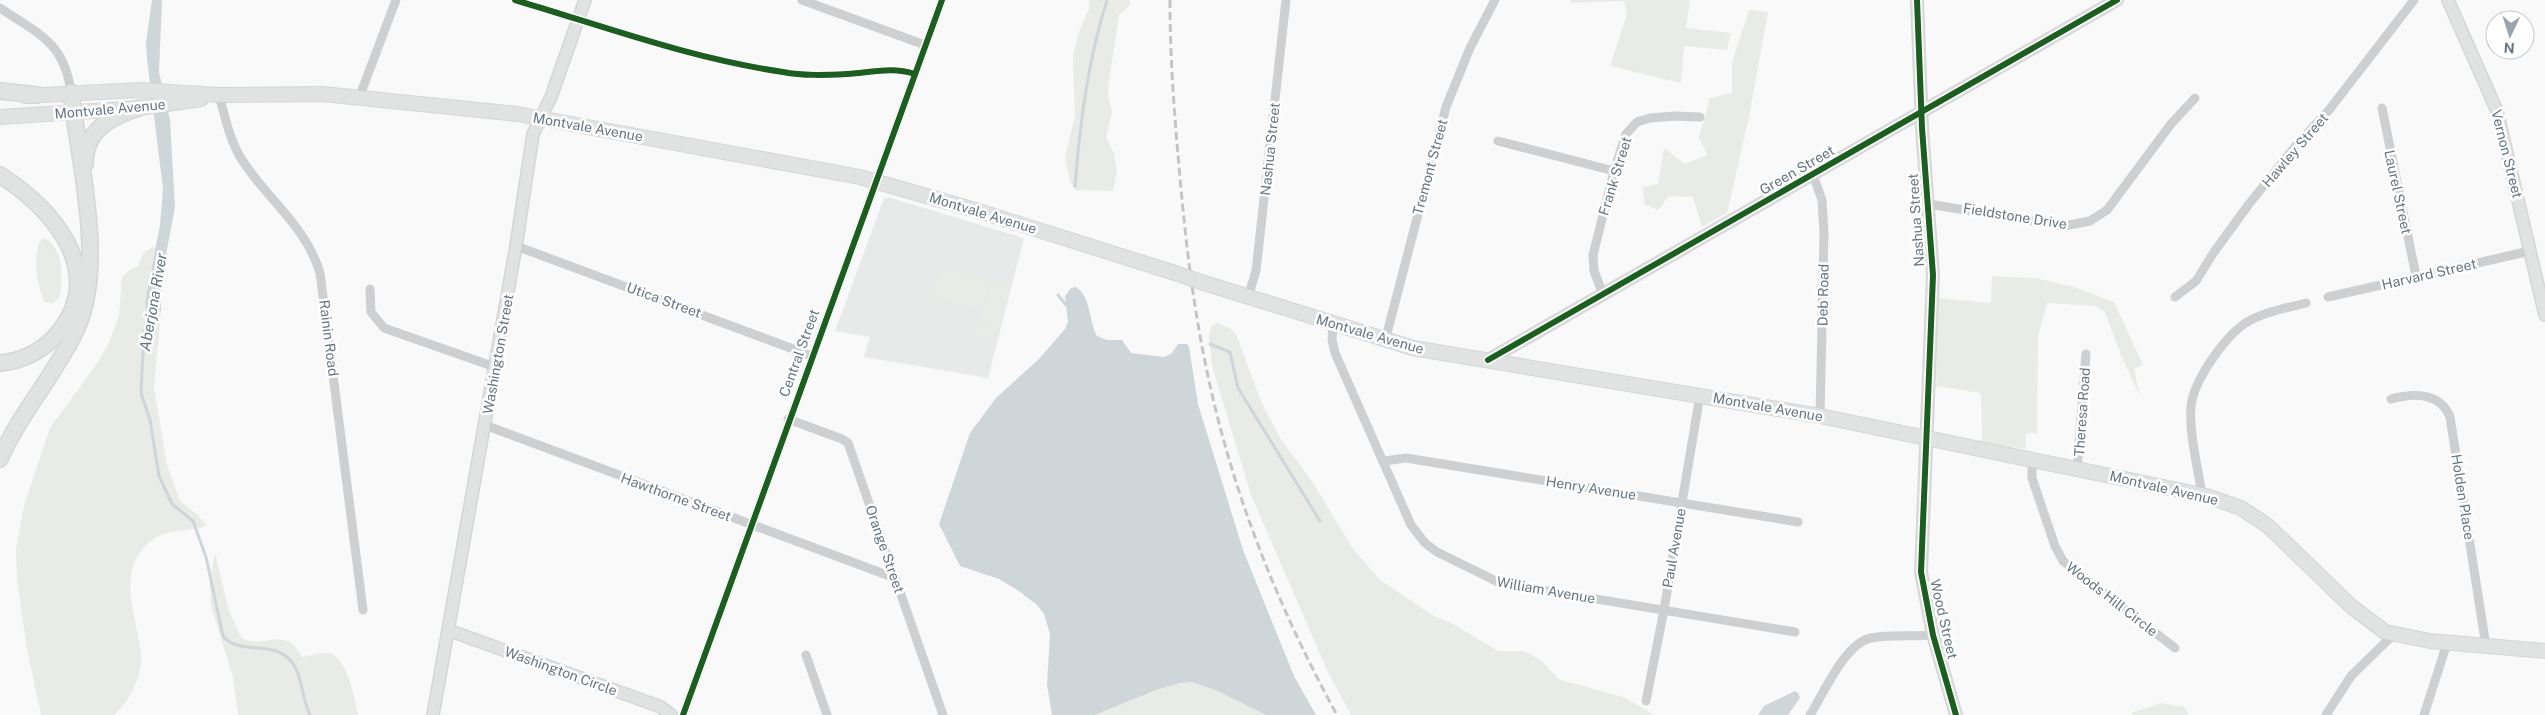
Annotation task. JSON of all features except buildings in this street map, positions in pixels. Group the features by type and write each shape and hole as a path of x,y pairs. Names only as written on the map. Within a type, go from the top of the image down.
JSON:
{"highway":[{"path":"0,91 37,95"},
{"path":"0,459 14,429 71,340 81,318 88,295 91,268 71,92"},
{"path":"86,211 85,161 91,140 98,129 108,120 139,108"},
{"path":"0,175 36,203 58,227 73,256 77,278 72,311 56,335 30,355 0,363"}],"main road":[{"name":"Montvale Avenue","path":"0,98 71,92 139,90 172,97 323,94 456,106 539,118 784,162 876,182 975,210 1385,341 1419,350 1820,416 2202,495 2233,505 2260,520 2284,539 2352,607 2378,628 2393,635 2447,643 2545,651"},
{"name":"Montvale Avenue","path":"0,117 139,108 172,97"}],"street":[{"path":"359,98 396,0"},
{"name":"Washington Street","path":"433,715 516,246 532,138 539,118 551,98 585,0"},
{"path":"802,0 925,45"},
{"name":"Central Street","path":"683,715 750,524 942,0"},
{"name":"Nashua Street","path":"1248,297 1256,271 1286,0"},
{"name":"Tremont Street","path":"1385,341 1449,98 1470,48 1495,0"},
{"name":"Nashua Street","path":"1917,0 1932,284 1926,437"},
{"name":"Green Street","path":"1488,360 1922,114 2117,0"},
{"name":"Hawley Street","path":"2175,297 2198,280 2214,252 2249,204 2298,143 2329,110 2414,0"},
{"name":"Vernon Street","path":"2448,0 2496,106 2545,315"},
{"path":"0,8 37,32 57,50 66,65 71,92"},
{"name":"Rainin Road","path":"219,95 232,138 241,158 303,235 320,273 363,610"},
{"name":"Fieldstone Drive","path":"1928,204 2057,225 2084,224 2106,210 2171,124 2195,98"},
{"name":"Laurel Street","path":"2382,108 2416,276"},
{"name":"Frank Street","path":"1603,294 1594,273 1592,262 1614,171 1625,137 1637,122 1665,116 1700,117"},
{"path":"1498,141 1614,171"},
{"name":"Deb Road","path":"1813,175 1822,200 1824,233 1820,416"},
{"name":"Utica Street","path":"516,246 812,356"},
{"name":"Harvard Street","path":"2328,297 2530,251"},
{"path":"370,288 371,312 384,328 495,367"},
{"path":"2202,495 2191,419 2193,396 2197,385 2229,340 2245,324 2262,316 2306,303"},
{"name":"William Avenue","path":"1333,324 1332,340 1335,353 1413,528 1425,543 1443,556 1500,583 1795,632"},
{"name":"Theresa Road","path":"2077,469 2086,354"},
{"name":"Paul Avenue","path":"1646,701 1664,610 1700,395"},
{"name":"Holden Place","path":"2391,399 2411,395 2430,397 2443,404 2450,414 2486,646"},
{"name":"Orange Street","path":"788,420 847,442 943,715"},
{"name":"Hawthorne Street","path":"485,426 896,578"},
{"name":"Wood Street","path":"1926,437 1921,572 1934,635 1956,715"},
{"name":"Henry Avenue","path":"1384,461 1406,458 1798,522"},
{"name":"Woods Hill Circle","path":"2032,460 2032,478 2055,546 2063,560 2174,648"},
{"name":"Washington Circle","path":"448,630 661,707 671,715"},
{"path":"1810,715 1848,653 1860,642 1876,638 1934,635"},
{"path":"2326,715 2351,676 2393,635"},
{"path":"2424,715 2447,643"},
{"path":"806,656 827,715"}],"shaded area":[{"path":"1090,0 1130,0 1130,5 1119,15 1109,80 1108,95 1112,112 1106,137 1114,153 1117,171 1113,191 1076,190 1071,184 1065,158 1075,116 1073,57 1079,32 1089,9"},
{"path":"1571,0 1690,0 1686,28 1731,33 1727,50 1684,46 1681,83 1610,66 1627,14 1624,1 1571,3"},
{"path":"1749,10 1768,12 1749,117 1727,213 1702,227 1693,197 1669,196 1658,210 1644,204 1643,187 1658,184 1664,148 1685,164 1707,155 1699,137 1710,98 1732,93 1732,63"},
{"path":"884,198 891,198 1024,238 988,378 864,357 870,337 835,331"},
{"path":"45,238 56,250 61,264 60,297 53,303 45,302 37,273 39,242"},
{"path":"156,247 147,291 154,315 161,311 154,388 167,465 180,501 198,515 207,526 158,536 140,551 131,579 131,594 141,654 140,671 130,696 120,709 114,715 41,715 27,649 17,578 16,549 24,506 50,428 96,365 109,343 119,315 122,278 128,271 138,266 144,252"},
{"path":"948,269 985,283 987,290 980,307 970,308 937,295 937,280"},
{"path":"1992,276 2036,278 2074,287 2114,302 2143,365 2134,369 2140,396 2122,358 2105,312 2096,306 2047,303 2038,336 2037,433 2026,433 2026,449 1982,443 1981,393 1936,386 1939,298 1991,303"},
{"path":"993,281 1010,289 1001,323 986,338 977,336 979,322 992,324 992,321 979,319"},
{"path":"1217,323 1231,329 1236,334 1262,404 1281,439 1313,483 1353,549 1379,579 1432,615 1453,624 1498,651 1522,651 1532,655 1544,663 1558,679 1626,698 1654,715 1351,715 1327,670 1251,495 1212,366 1209,337 1212,325"},
{"path":"215,553 229,611 241,637 252,641 287,641 293,644 303,657 324,653 334,656 345,669 358,715 238,715 233,677 211,606 210,579"},
{"path":"1192,682 1215,690 1266,715 1095,715 1143,694 1180,683"},
{"path":"2161,703 2184,707 2189,715 2132,715 2133,712"}],"water":[{"path":"152,0 162,0 159,72 170,120 175,207 162,276 161,311 151,315 147,313 145,303 160,225 163,189 146,43"},
{"path":"1076,287 1081,291 1087,303 1097,336 1107,340 1122,340 1131,353 1164,357 1171,354 1178,344 1187,344 1189,347 1198,404 1243,550 1294,676 1316,715 1266,715 1215,690 1192,682 1180,683 1156,690 1095,715 1052,715 1047,685 1050,634 1044,614 1037,605 1019,591 999,579 960,566 939,524 970,433 996,398 1039,359 1065,329 1068,322 1065,296 1071,288"},
{"path":"1795,691 1800,698 1788,715 1758,715 1764,706"}],"waterway":[{"path":"1075,186 1086,92 1100,23 1107,0"},
{"path":"1058,295 1066,305"},
{"name":"Aberjona River","path":"149,311 144,331 141,393 150,420 159,476 172,504 193,521 206,557 223,636 229,642 237,645 273,650 288,658 293,663 299,677 310,715"},
{"path":"1210,344 1230,352 1238,388 1320,521"}],"railway":[{"path":"1170,0 1174,104 1181,193 1198,324 1218,420 1245,508 1277,593 1337,715"}],"cycle path":[{"path":"515,0 648,41 749,66 807,75 889,70 915,74"},
{"path":"683,715 942,0"},
{"path":"1917,0 1922,128 1933,275 1921,572 1933,635 1956,715"},
{"path":"1488,360 2117,0"}]}
